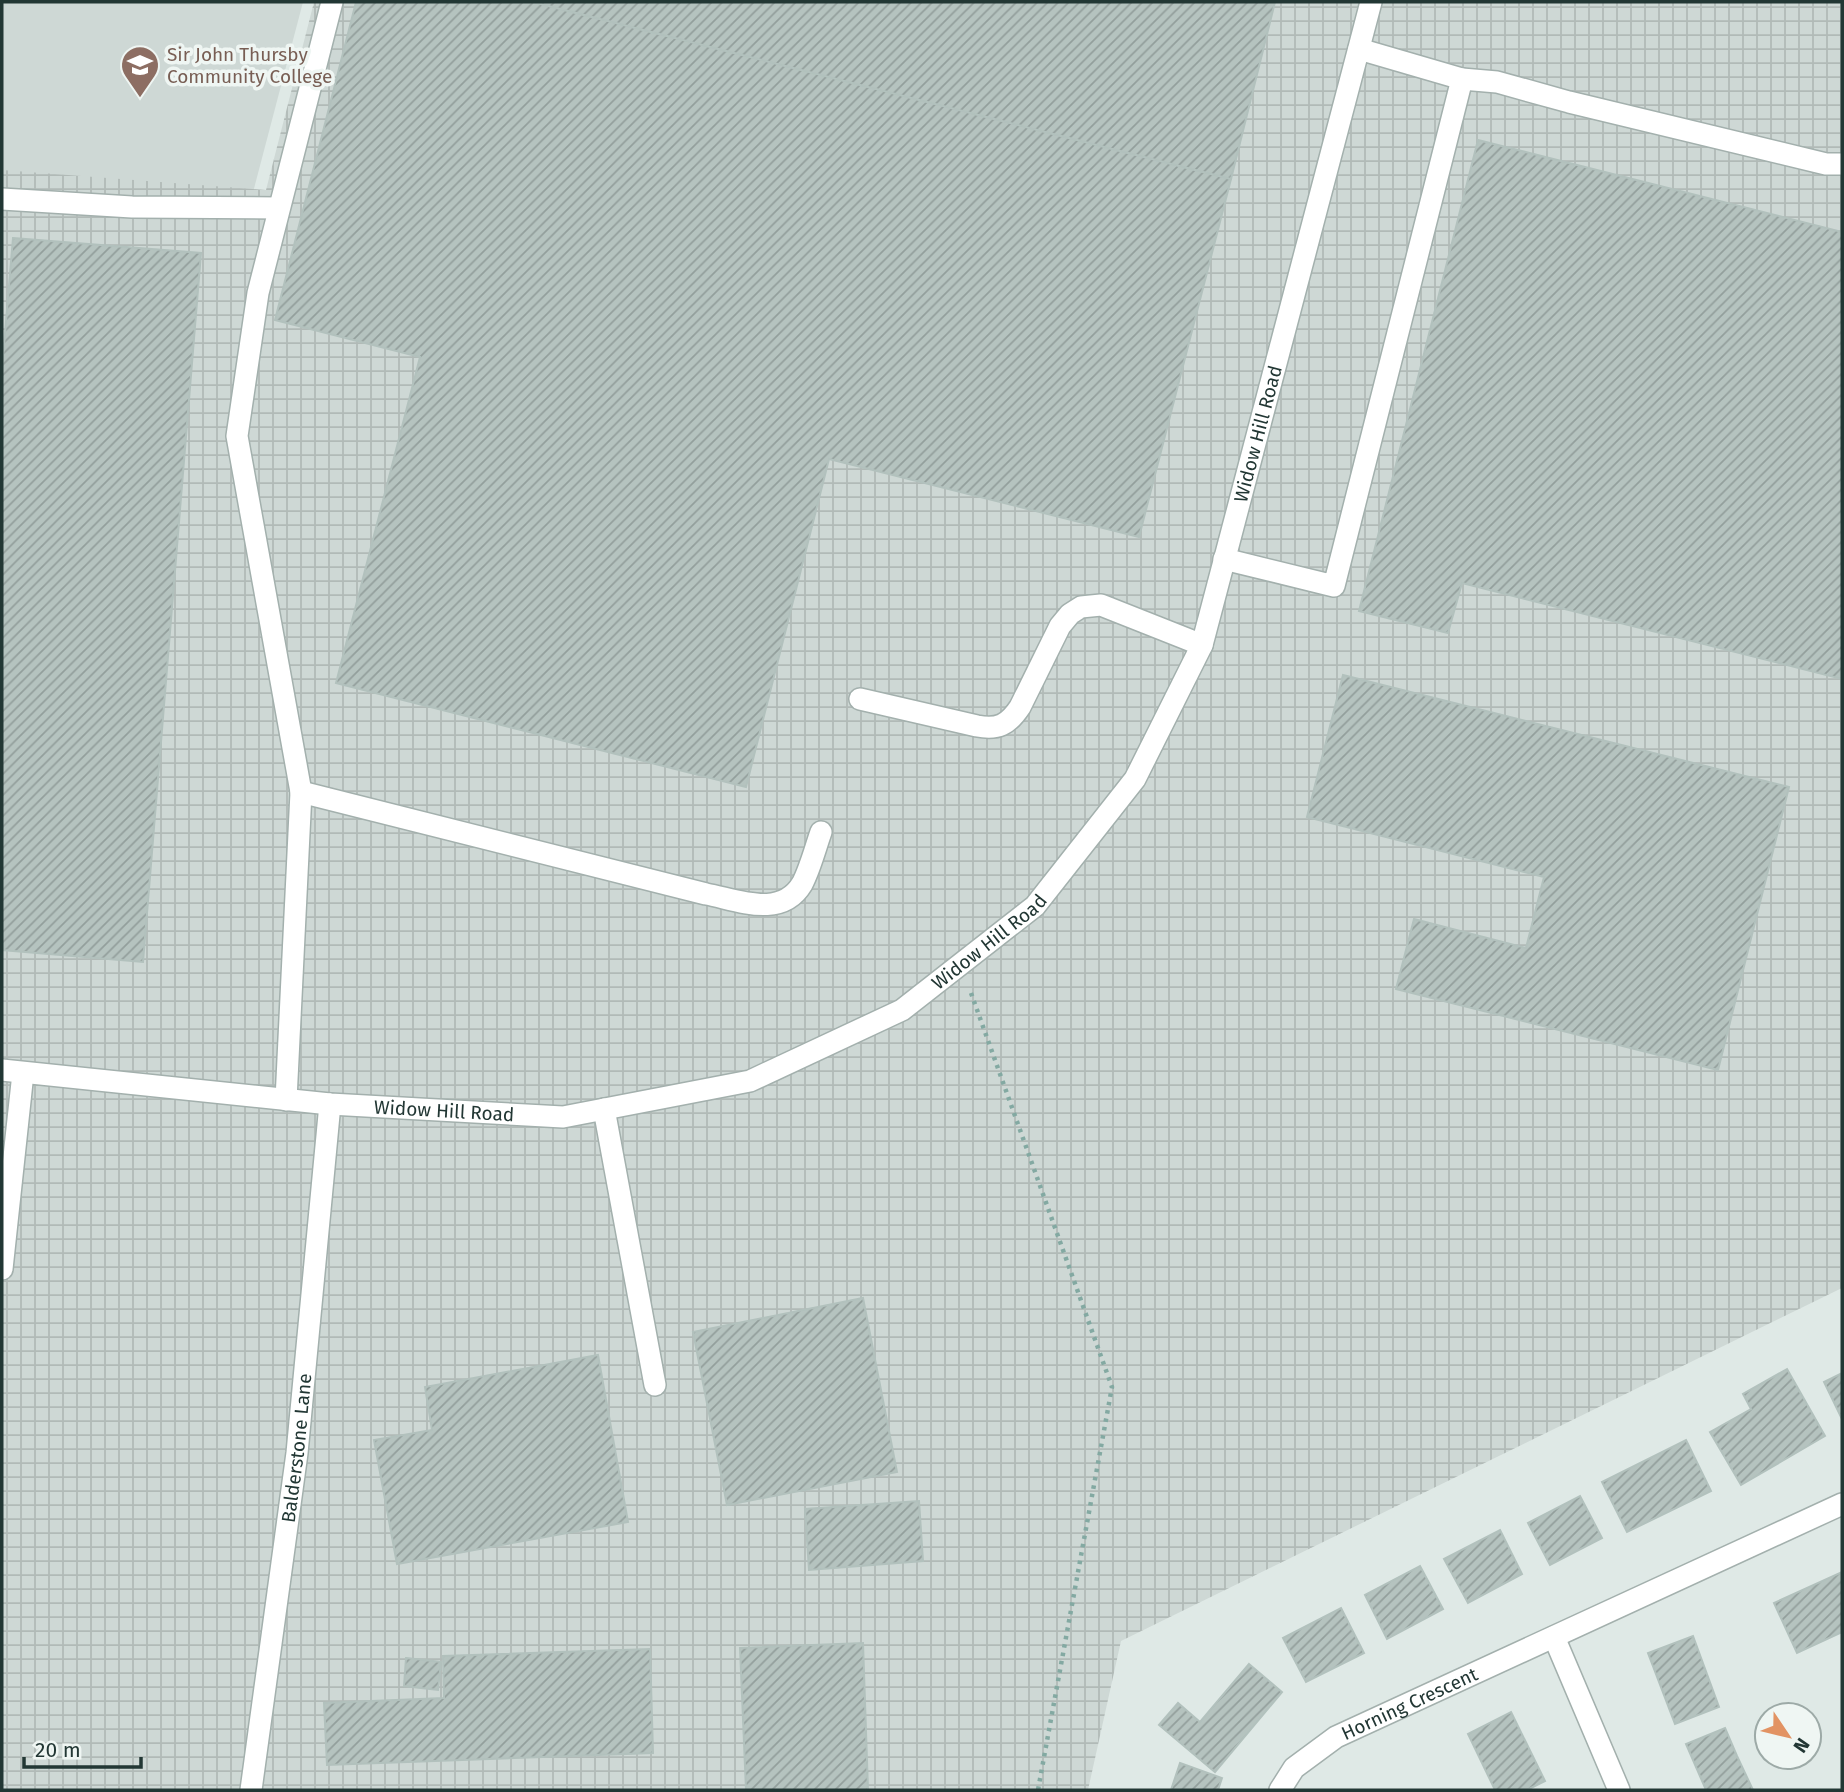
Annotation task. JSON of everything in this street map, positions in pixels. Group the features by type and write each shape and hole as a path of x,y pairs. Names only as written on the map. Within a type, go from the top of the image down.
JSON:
{"street":[{"path":"286,1100 301,792 237,436 258,293 332,2"},
{"name":"Widow Hill Road","path":"12,1071 330,1104 563,1116 750,1082 902,1010 1035,906 1135,779 1202,645 1371,2"},
{"path":"1359,49 1462,79 1497,82 1826,164 1842,164"},
{"path":"1224,559 1334,586 1462,79"},
{"path":"2,199 132,207 279,208"},
{"path":"860,699 977,726 993,729 1003,726 1020,707 1060,626 1070,614 1081,607 1101,605 1202,645"},
{"path":"301,792 706,894 766,906 786,902 802,884 821,832"},
{"path":"2,1269 12,1071"},
{"name":"Balderstone Lane","path":"251,1790 297,1454 330,1104"},
{"path":"604,1109 654,1385"},
{"name":"Horning Crescent","path":"1280,1790 1294,1768 1336,1737 1842,1504"},
{"path":"1554,1637 1619,1790"}],"path":[{"path":"961,964 1112,1387 1038,1790"}],"shaded area":[{"name":"Sir John Thursby Community College","path":"2,2 303,2 246,219 2,196"},
{"path":"314,2 1842,2 1842,1288 1121,1641 1088,1790 2,1790 2,170 266,190"}],"building":[{"path":"356,2 533,2 1231,179 1139,537 829,459 746,787 336,683 420,357 275,320"},
{"path":"533,2 1275,2 1231,179"},
{"path":"1478,140 1842,232 1842,679 1462,583 1448,633 1359,611"},
{"path":"13,238 201,253 143,962 2,950 2,369"},
{"path":"1343,675 1789,787 1718,1070 1396,989 1414,919 1526,948 1544,877 1307,817"},
{"path":"863,1298 897,1472 727,1505 693,1332"},
{"path":"598,1355 628,1522 397,1564 374,1440 432,1430 425,1387"},
{"path":"1787,1369 1825,1436 1741,1485 1710,1432 1751,1409 1743,1394"},
{"path":"1842,1373 1842,1419 1824,1382"},
{"path":"1686,1440 1711,1491 1627,1532 1602,1482"},
{"path":"1580,1496 1602,1538 1550,1565 1528,1523"},
{"path":"919,1501 923,1561 809,1570 805,1509"},
{"path":"1500,1530 1522,1574 1468,1603 1444,1559"},
{"path":"1420,1566 1443,1609 1387,1639 1365,1595"},
{"path":"1842,1572 1842,1632 1797,1653 1774,1603"},
{"path":"1341,1608 1364,1653 1306,1682 1283,1638"},
{"path":"1693,1636 1719,1707 1675,1724 1648,1653"},
{"path":"863,1643 868,1790 746,1790 740,1648"},
{"path":"650,1649 653,1753 327,1765 324,1703 444,1698 443,1656"},
{"path":"406,1658 441,1662 438,1690 404,1686"},
{"path":"1249,1664 1282,1692 1215,1772 1159,1725 1178,1703 1200,1722"},
{"path":"1511,1712 1545,1781 1527,1790 1495,1790 1468,1734"},
{"path":"1725,1728 1753,1790 1706,1790 1686,1744"},
{"path":"1180,1763 1222,1778 1218,1790 1171,1790"}],"place":[{"name":"Sir John Thursby Community College","path":"140,99"}]}
